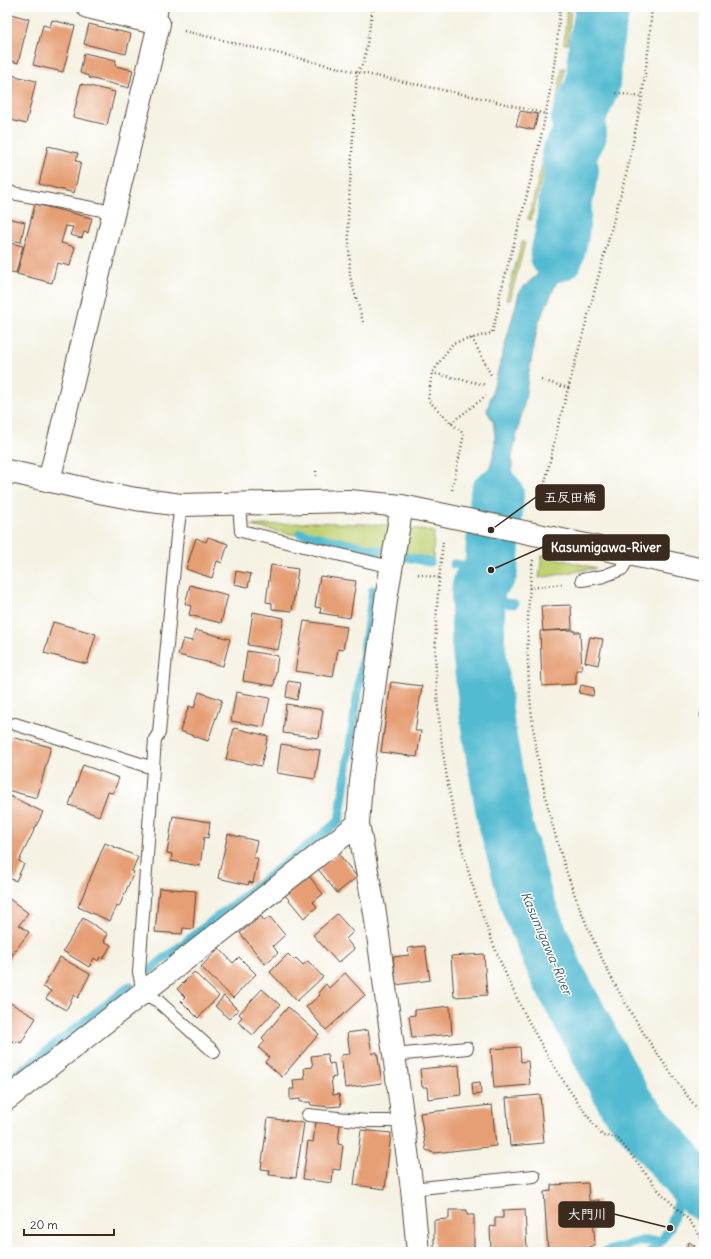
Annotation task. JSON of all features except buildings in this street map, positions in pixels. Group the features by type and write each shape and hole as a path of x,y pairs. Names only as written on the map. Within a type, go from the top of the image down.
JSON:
{"street":[{"path":"49,481 160,16 88,7"},
{"path":"7,471 136,499 181,505 291,501 342,501 402,506 451,506 535,524 630,555 704,570"},
{"path":"402,506 391,567 361,782 358,824 375,913 412,1189 418,1252"},
{"path":"7,1099 358,824"}],"lane":[{"path":"7,192 113,212"},
{"path":"239,504 241,531 391,567"},
{"path":"181,505 159,733 155,739 140,972 143,993 158,1001 214,1052"},
{"path":"582,580 604,576 622,569 630,555"},
{"path":"15,724 153,768"},
{"path":"394,1055 467,1048"},
{"path":"308,1115 367,1121 402,1121"},
{"path":"412,1189 534,1176"}],"path":[{"path":"363,322 350,276 348,216 357,72 364,62 373,7"},
{"path":"451,506 464,434 428,400 432,373 453,344 492,333 499,305 499,298 537,155 546,114 554,67 560,7"},
{"path":"535,524 568,388 628,167 642,97 649,45 652,7"},
{"path":"160,16 357,72 480,98 546,114"},
{"path":"616,93 642,97"},
{"path":"472,338 492,377"},
{"path":"432,373 486,385"},
{"path":"541,380 568,388"},
{"path":"451,423 486,396"},
{"path":"444,536 439,578 436,631 436,675 439,718 444,762 455,819 465,859 489,934 505,975 540,1043 582,1110 603,1136 617,1138 667,1200 689,1220 704,1242"},
{"path":"533,557 529,588 528,684 537,755 551,819 584,920 607,968 633,1015 667,1069 704,1118"},
{"path":"529,588 582,580"}],"green space":[{"path":"567,7 571,7 568,44 564,44"},
{"path":"562,68 565,68 558,111 555,110"},
{"path":"545,154 548,154 531,220 528,219"},
{"path":"522,242 525,243 510,300 506,300"},
{"path":"313,522 388,525 384,548 298,529 296,535 251,526"},
{"path":"409,528 434,532 433,559 405,553"},
{"path":"542,555 596,568 539,578"}],"water":[{"path":"569,181 572,192 576,198 573,223 562,270 538,324 525,399 512,456 512,476 507,490 506,521 496,560 491,570 488,530 483,504 487,492 488,474 495,449 495,435 493,421 487,411 520,290 536,276 548,262 555,243 560,194"}],"pier":[{"path":"482,511 508,517 501,550 487,547 486,531"}],"waterway":[{"name":"Kasumigawa-River","path":"557,255 562,234 565,204 572,170 568,156 580,134 578,119 593,84 595,48 603,7"},
{"name":"Kasumigawa-River","path":"497,495 491,570 480,583 478,591 478,641 488,728 504,818 527,903 558,976 625,1102 704,1194"},
{"path":"300,533 380,551"},
{"path":"407,557 430,562"},
{"path":"454,564 491,570 496,576 496,594 504,603 514,604"},
{"path":"150,970 339,821 373,590"},
{"path":"7,1082 130,986"},
{"path":"650,1252 661,1241 670,1228 688,1177"},
{"path":"604,1252 641,1241 661,1241"}],"place":[{"name":"五反田橋","path":"491,530"},
{"name":"Kasumigawa-River","path":"491,570"},
{"name":"大門川","path":"670,1228"}]}
